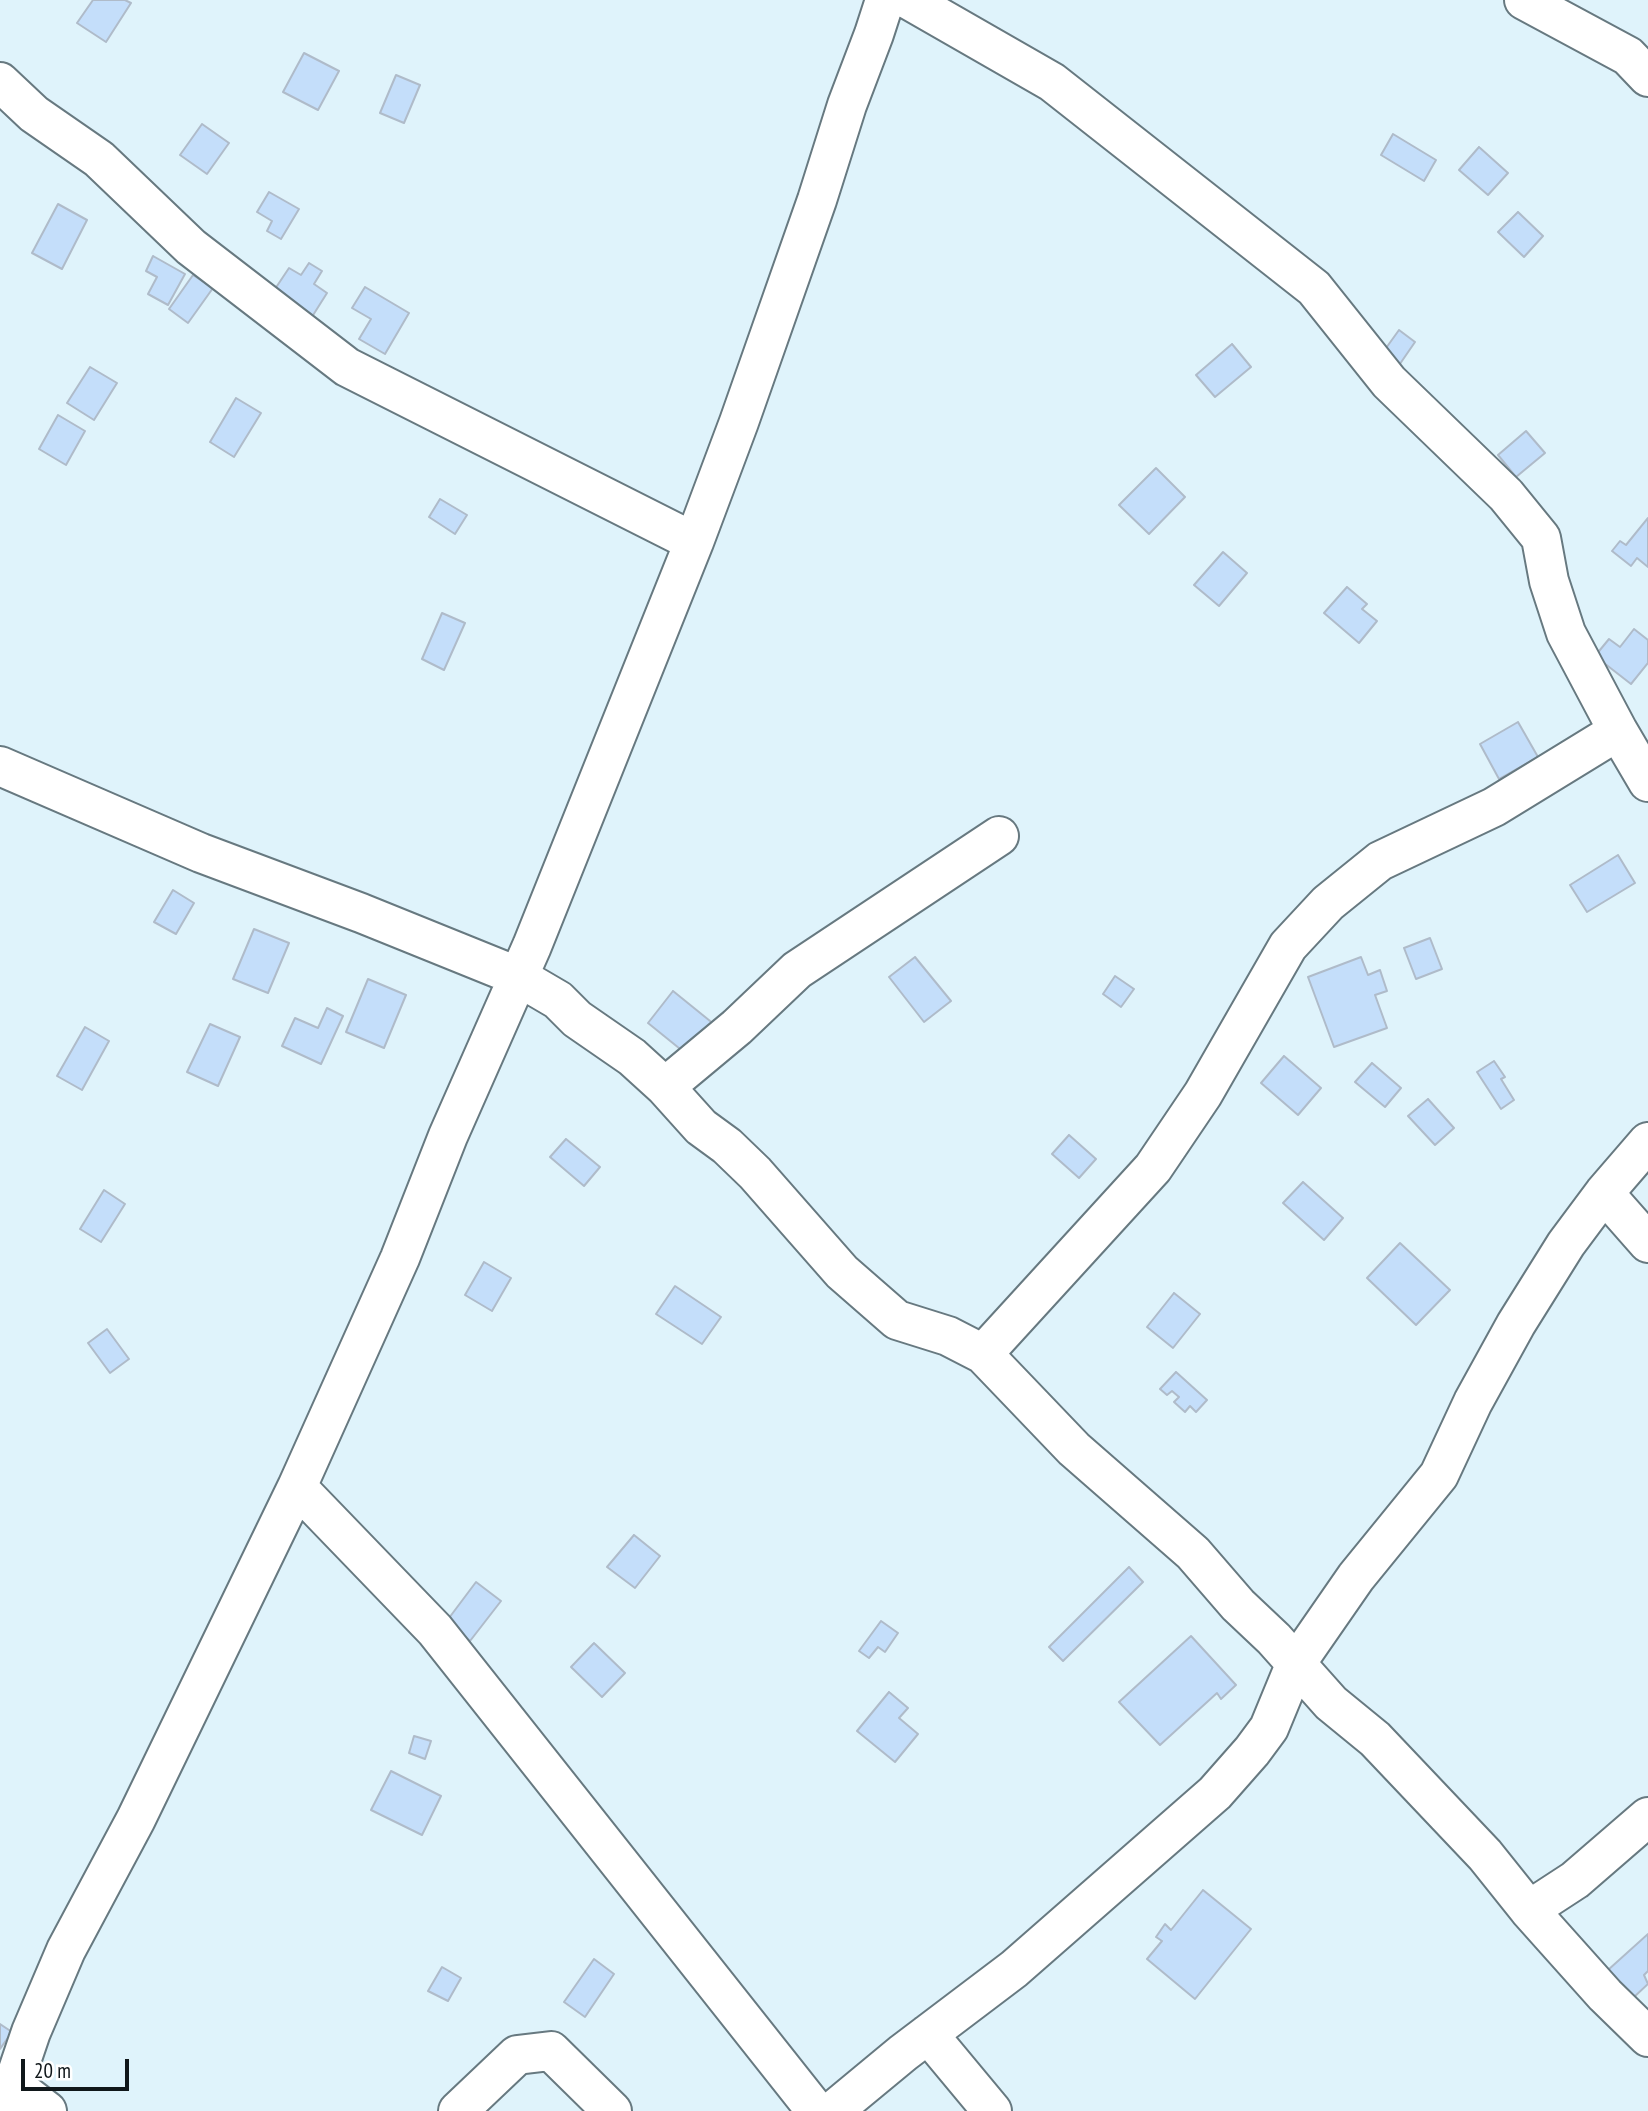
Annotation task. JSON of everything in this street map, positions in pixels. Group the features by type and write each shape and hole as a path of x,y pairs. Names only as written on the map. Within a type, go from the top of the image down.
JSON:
{"street":[{"path":"47,2111 7,2097 31,2032 65,1950 136,1819 297,1487 400,1258 447,1136 532,946 694,541 771,331 885,0"},
{"path":"909,0 1052,82 1314,288 1388,382 1506,495 1541,538 1549,581 1566,633 1648,782"},
{"path":"1524,0 1628,56 1648,77"},
{"path":"0,82 34,114 99,159 191,247 347,367 694,541"},
{"path":"984,1354 1153,1168 1203,1094 1288,946 1328,903 1380,861 1494,807 1618,731"},
{"path":"0,766 201,853 517,976 558,1000 577,1019 632,1056 701,1127 727,1146 755,1173 842,1272 897,1320 948,1336 984,1354 1074,1449 1193,1553 1331,1703 1394,1758 1485,1855 1605,1995 1648,2037"},
{"path":"665,1087 737,1027 797,970 999,836"},
{"path":"833,2111 1014,1969 1214,1793 1252,1751 1269,1728 1295,1665 1356,1577 1438,1475 1473,1402 1516,1324 1566,1244 1604,1193 1648,1142"},
{"path":"1604,1193 1648,1243"},
{"path":"297,1487 435,1630 816,2111"},
{"path":"1530,1909 1575,1880 1648,1817"},
{"path":"928,2034 992,2111"},
{"path":"458,2111 517,2055 551,2051 612,2111"}],"building":[{"path":"93,0 125,0 131,3 106,42 77,23"},
{"path":"304,53 339,71 318,110 283,92"},
{"path":"396,75 420,85 404,123 380,113"},
{"path":"202,124 229,143 207,174 180,155"},
{"path":"1393,134 1436,160 1424,181 1381,155"},
{"path":"1479,147 1508,173 1488,195 1459,170"},
{"path":"269,192 299,209 281,239 267,231 272,221 257,212"},
{"path":"58,204 87,220 62,269 32,253"},
{"path":"1518,212 1543,236 1524,257 1498,232"},
{"path":"153,256 185,274 168,305 148,294 157,277 146,271"},
{"path":"309,263 322,271 314,284 327,293 310,320 271,295 289,268 301,275"},
{"path":"193,275 213,288 188,323 169,309"},
{"path":"365,287 409,313 385,354 359,339 371,319 352,308"},
{"path":"1399,330 1415,342 1393,374 1376,362"},
{"path":"1232,344 1251,367 1215,397 1196,375"},
{"path":"90,367 117,383 94,420 67,403"},
{"path":"236,398 261,413 234,457 210,442"},
{"path":"58,415 85,431 66,465 39,449"},
{"path":"1526,431 1545,453 1516,477 1498,455"},
{"path":"1156,468 1185,497 1149,534 1119,505"},
{"path":"440,499 467,515 455,534 429,517"},
{"path":"1648,518 1648,567 1637,558 1631,566 1612,551 1620,541 1626,545"},
{"path":"1223,552 1247,573 1219,606 1194,585"},
{"path":"1347,587 1367,604 1362,609 1377,621 1359,643 1324,613"},
{"path":"442,613 465,623 444,670 422,659"},
{"path":"1634,629 1648,640 1648,663 1631,684 1595,656 1609,639 1620,647"},
{"path":"1518,722 1538,757 1499,779 1480,744"},
{"path":"1618,855 1635,883 1587,912 1570,885"},
{"path":"173,890 194,903 176,934 154,922"},
{"path":"254,929 289,943 268,993 233,979"},
{"path":"1430,938 1442,969 1416,979 1404,948"},
{"path":"915,957 951,1001 924,1022 889,977"},
{"path":"1361,957 1368,975 1380,970 1387,991 1375,995 1387,1028 1334,1047 1308,977"},
{"path":"1115,976 1134,989 1121,1007 1103,994"},
{"path":"368,979 406,995 384,1048 346,1032"},
{"path":"673,991 715,1025 690,1057 648,1023"},
{"path":"327,1008 343,1016 321,1064 282,1046 295,1018 318,1028"},
{"path":"210,1024 240,1037 218,1086 187,1072"},
{"path":"85,1027 109,1041 82,1090 57,1076"},
{"path":"1284,1056 1321,1088 1298,1115 1261,1083"},
{"path":"1494,1061 1505,1077 1501,1079 1514,1100 1501,1109 1477,1072"},
{"path":"1372,1063 1401,1088 1385,1107 1355,1082"},
{"path":"1428,1099 1454,1128 1435,1145 1408,1116"},
{"path":"1069,1135 1096,1159 1079,1178 1052,1154"},
{"path":"566,1139 600,1167 584,1186 550,1157"},
{"path":"1303,1182 1343,1218 1324,1240 1283,1203"},
{"path":"104,1190 125,1204 101,1242 80,1229"},
{"path":"1400,1243 1450,1290 1416,1325 1367,1278"},
{"path":"484,1262 511,1278 492,1311 465,1295"},
{"path":"675,1286 721,1317 702,1344 656,1314"},
{"path":"1174,1293 1200,1314 1173,1348 1147,1327"},
{"path":"107,1329 129,1359 110,1373 88,1343"},
{"path":"1176,1372 1207,1400 1196,1412 1190,1406 1185,1412 1174,1402 1179,1397 1172,1391 1167,1395 1160,1389"},
{"path":"634,1535 660,1556 635,1588 607,1567"},
{"path":"1129,1567 1143,1582 1063,1661 1049,1647"},
{"path":"476,1582 501,1601 470,1641 446,1622"},
{"path":"881,1621 898,1633 885,1652 878,1647 869,1658 859,1651"},
{"path":"1191,1636 1236,1685 1221,1699 1217,1693 1160,1745 1119,1702"},
{"path":"594,1643 625,1673 602,1697 571,1667"},
{"path":"889,1692 908,1708 899,1718 918,1734 895,1762 857,1731"},
{"path":"414,1736 431,1741 425,1759 409,1753"},
{"path":"391,1771 441,1796 422,1835 371,1810"},
{"path":"1203,1890 1251,1929 1195,1999 1147,1959 1162,1941 1156,1937 1165,1924 1171,1930"},
{"path":"1648,1934 1648,1971 1644,1975 1648,1984 1633,1998 1608,1970"},
{"path":"594,1959 614,1974 585,2017 564,2002"},
{"path":"442,1967 461,1978 448,2001 428,1991"},
{"path":"0,2024 12,2032 0,2049"}]}
